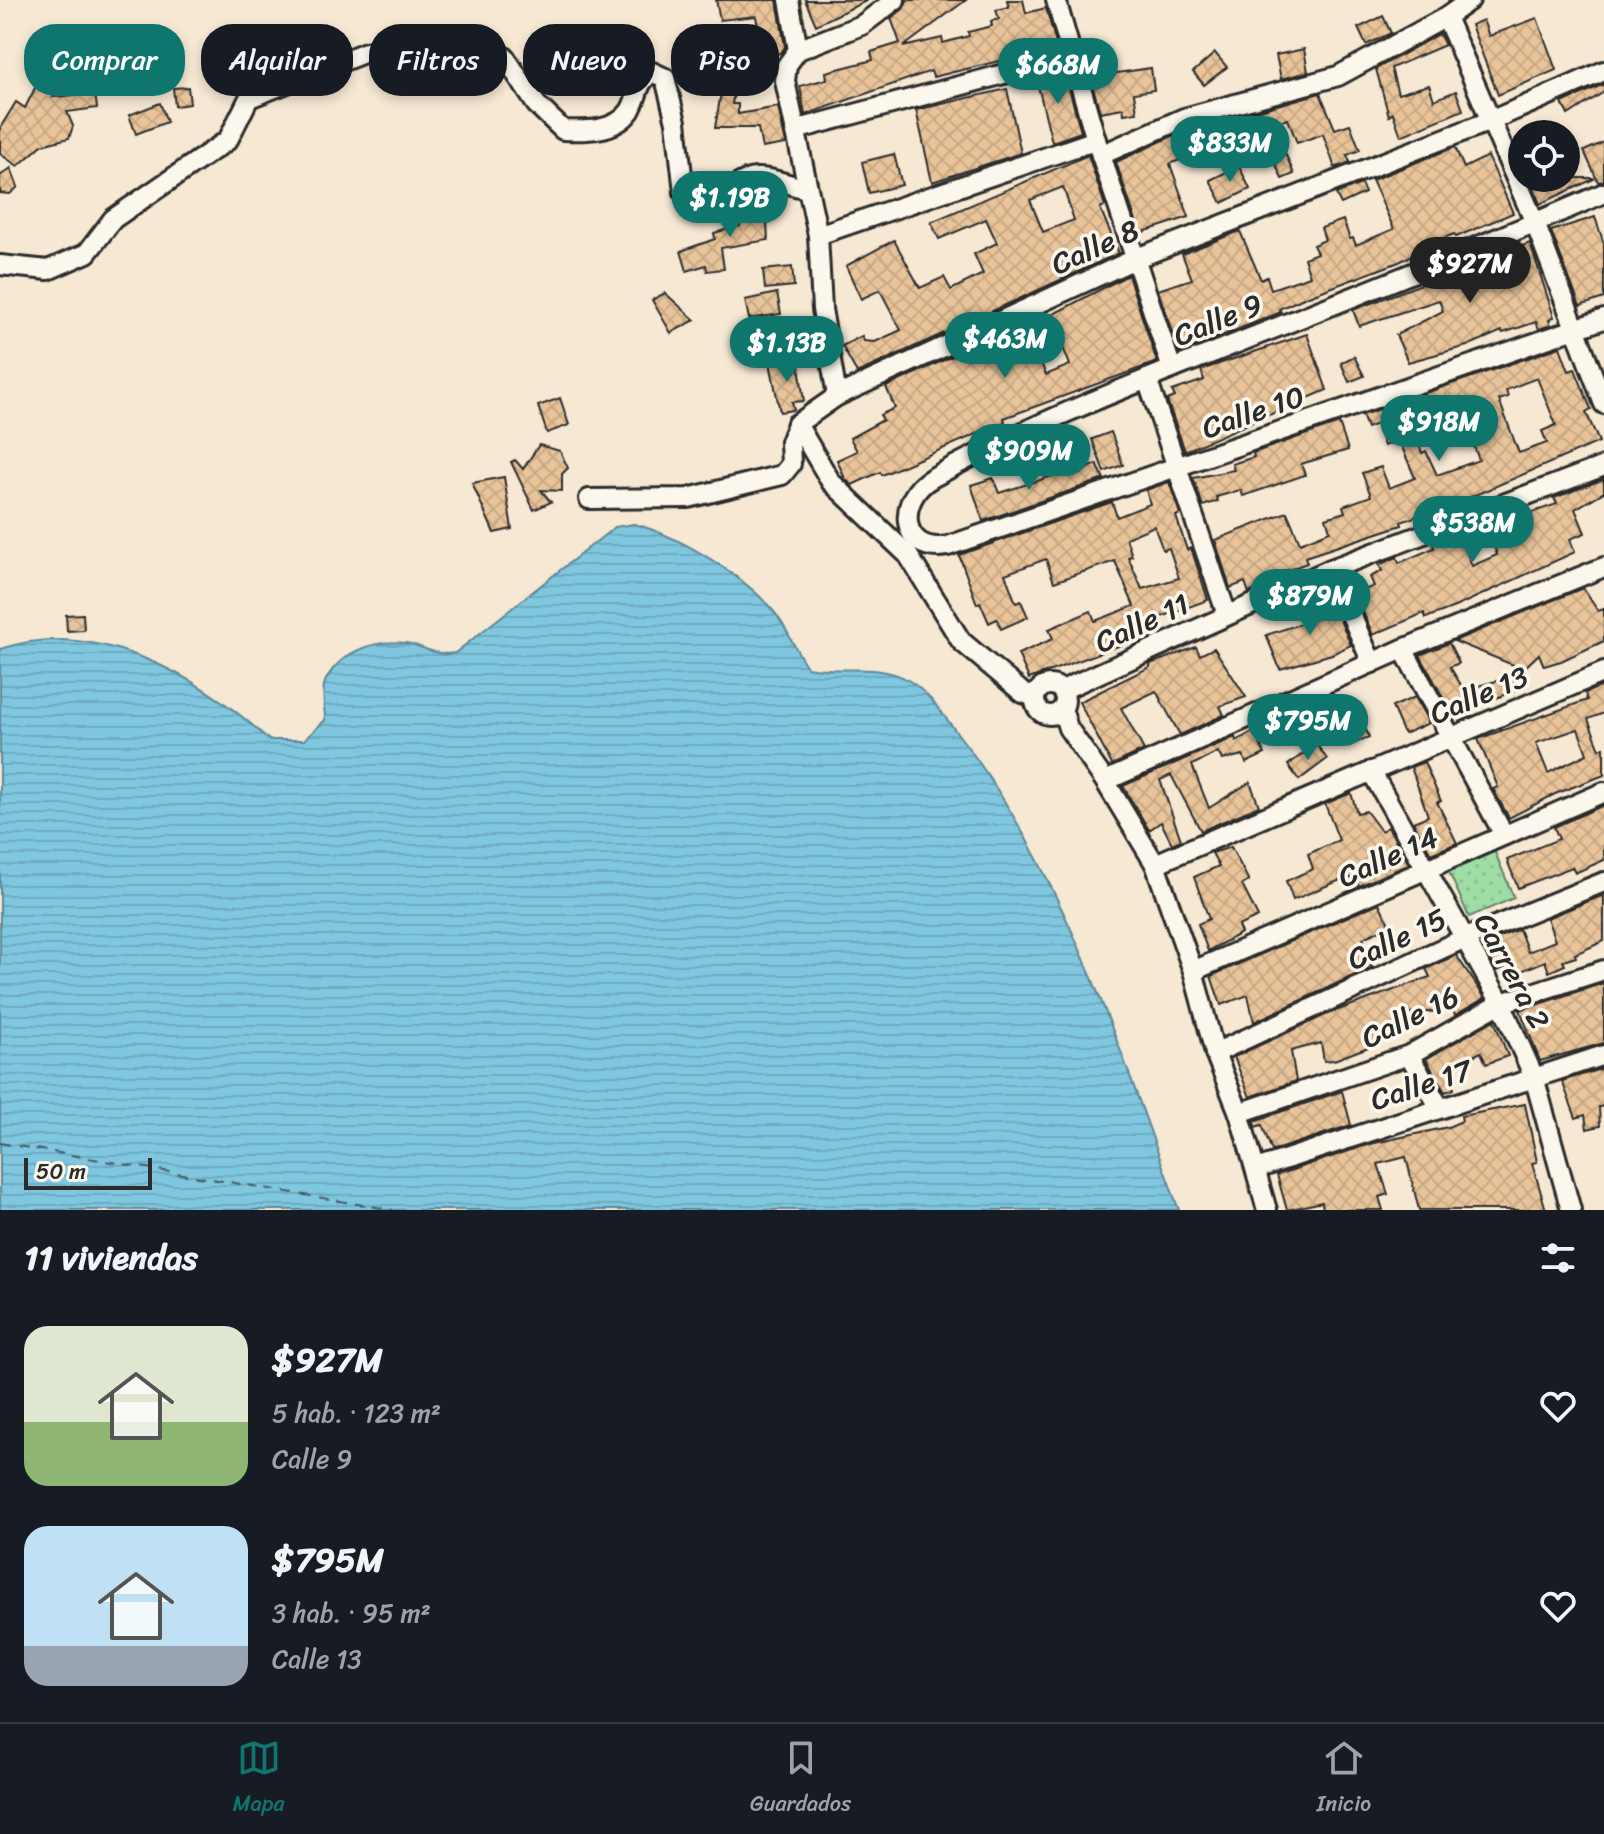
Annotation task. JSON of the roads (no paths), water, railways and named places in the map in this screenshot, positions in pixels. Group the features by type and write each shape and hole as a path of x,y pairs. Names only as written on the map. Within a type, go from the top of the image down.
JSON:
{"street":[{"path":"789,0 792,57 785,81 818,235 822,309 837,396"},
{"path":"792,57 862,25 895,0"},
{"path":"1056,0 1098,148 1172,369"},
{"path":"818,235 1184,118 1338,76 1446,17 1470,0"},
{"path":"1446,17 1535,223 1604,404"},
{"path":"0,265 48,270 87,253 113,219 228,140 249,98 366,52 443,38 505,57 536,104 563,130 598,131 629,112 640,80 652,72 665,78 676,122 684,192 688,204 697,208 712,207 739,181 758,176 806,189"},
{"path":"795,130 1071,56"},
{"name":"Calle 8","path":"797,424 837,396 1137,258 1490,121 1604,71"},
{"name":"Calle 9","path":"920,544 908,525 908,508 918,486 982,450 1147,379 1604,193"},
{"name":"Calle 10","path":"920,544 933,549 948,546 1604,319"},
{"path":"1147,379 1227,615"},
{"path":"589,499 688,498 782,475 791,464 790,442 797,424"},
{"path":"797,424 831,482 908,555 961,641 1023,693 1035,697"},
{"name":"Calle 11","path":"1062,690 1331,569 1604,466"},
{"path":"1105,781 1403,649 1604,567"},
{"path":"1331,569 1372,663"},
{"path":"1403,649 1504,835"},
{"name":"Calle 13","path":"1155,864 1604,672"},
{"path":"1045,686 1062,690 1065,701 1062,709 1054,715 1044,714 1036,707 1035,697 1045,686"},
{"path":"1062,709 1068,728 1105,781 1155,864 1193,971 1215,1053 1239,1113 1267,1210"},
{"name":"Carrera 2","path":"1371,771 1501,1003 1534,1077 1571,1210"},
{"name":"Calle 14","path":"1193,971 1604,792"},
{"name":"Calle 15","path":"1215,1053 1463,939 1604,882"},
{"name":"Calle 16","path":"1239,1113 1409,1055 1501,1003 1604,970"},
{"path":"1409,1055 1440,1108"},
{"name":"Calle 17","path":"1256,1169 1604,1055"}],"water":[{"path":"634,524 691,548 747,585 780,619 807,667 884,671 896,675 916,685 943,714 997,790 1060,904 1111,1027 1179,1210 0,1210 0,649 36,641 73,641 109,647 145,658 179,675 242,716 269,740 304,740 325,720 325,682 349,655 370,646 394,642 412,644 442,654 455,653 615,527"}]}
